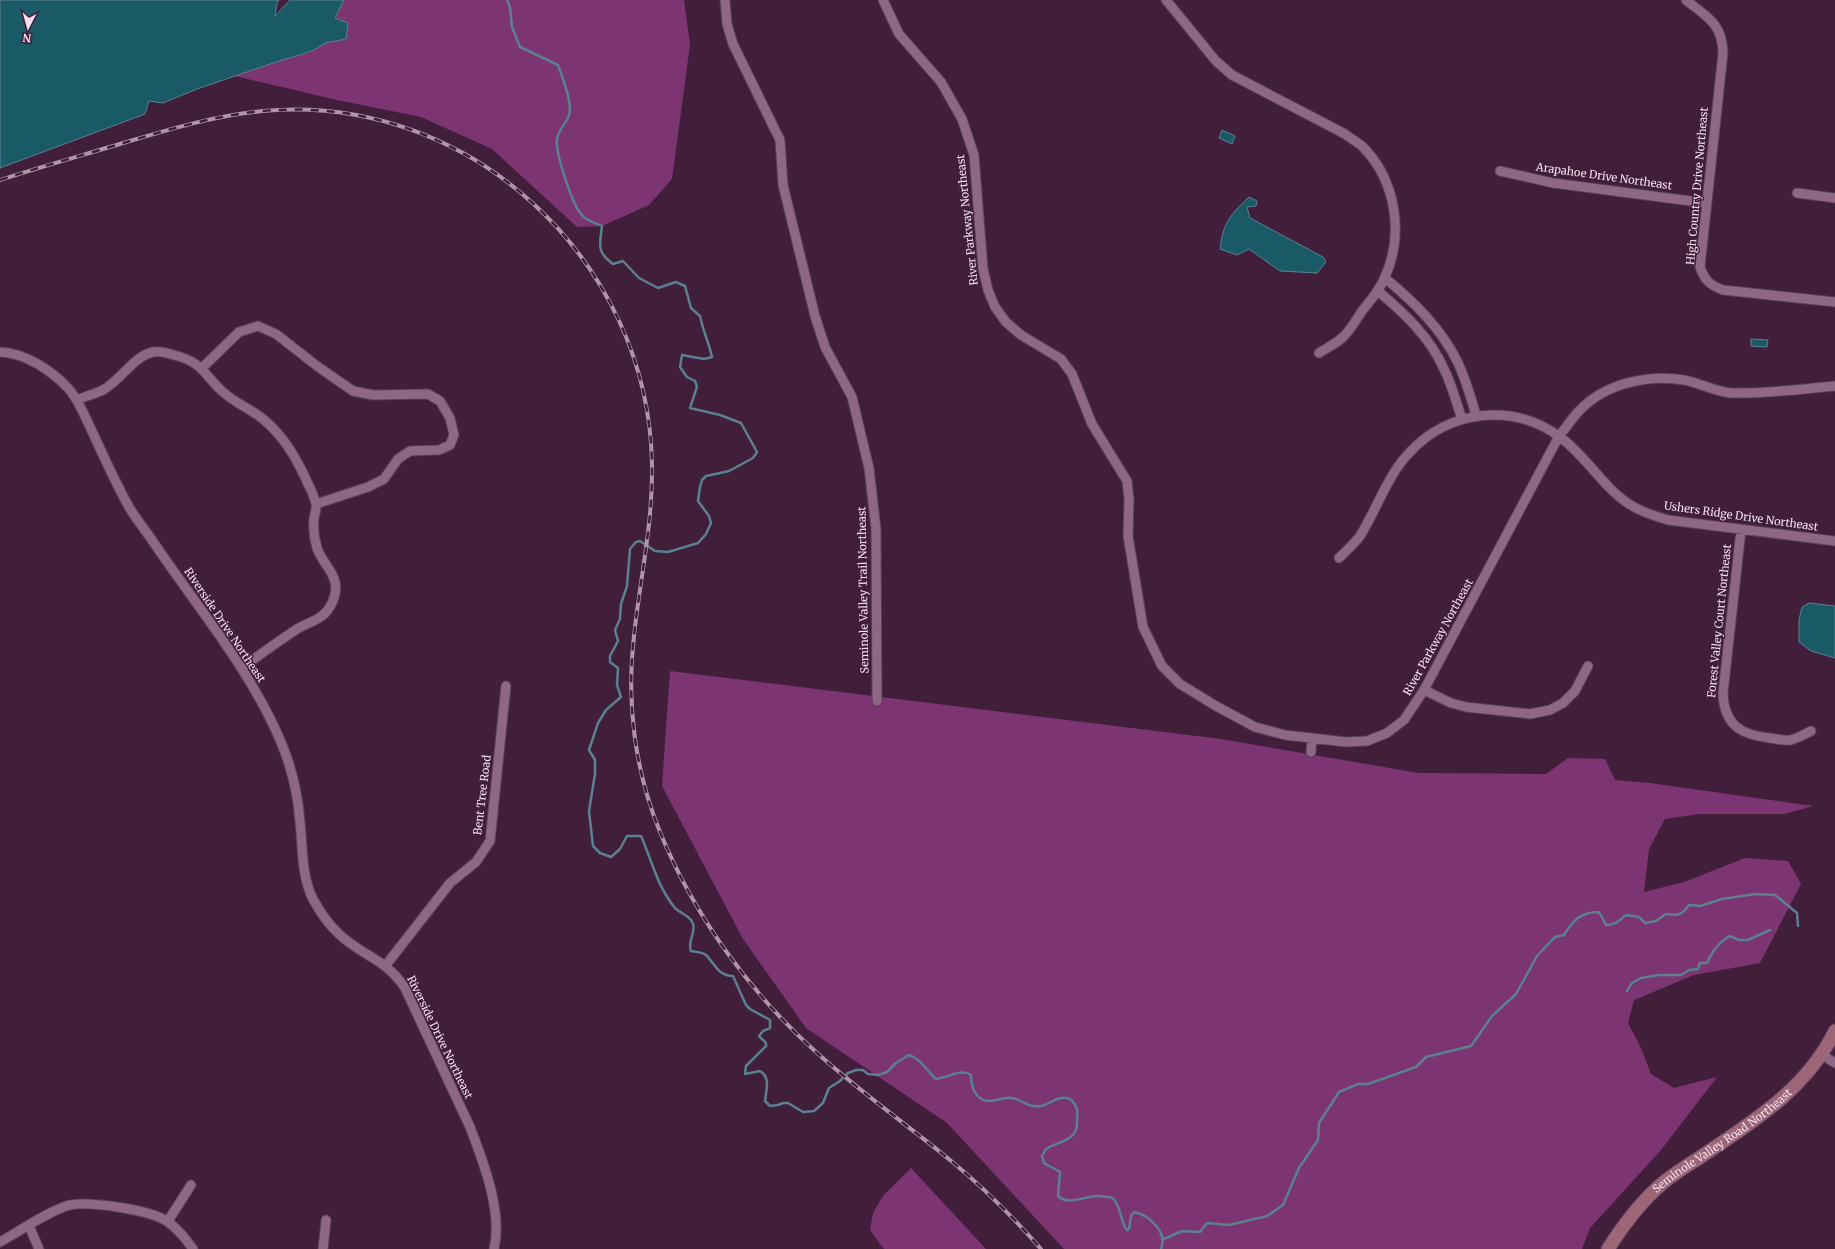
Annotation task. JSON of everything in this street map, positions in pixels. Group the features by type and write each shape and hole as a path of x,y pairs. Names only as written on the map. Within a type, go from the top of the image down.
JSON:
{"street":[{"name":"Seminole Valley Trail Northeast","path":"725,0 727,24 733,44 780,140 783,186 815,316 825,347 852,397 869,468 876,529 877,702"},
{"name":"River Parkway Northeast","path":"883,0 899,34 941,82 962,119 974,155 983,269 988,290 995,307 1006,322 1021,335 1061,359 1065,364 1072,374 1092,424 1127,481 1129,500 1128,536 1144,628 1151,647 1162,666 1180,684 1255,727 1285,735 1346,742 1367,741 1387,734 1404,720 1424,690 1559,436 1580,409 1602,393 1627,382 1662,377 1685,381 1730,393 1835,386"},
{"path":"1166,0 1216,61 1232,75 1345,134 1361,146 1375,163 1386,182 1396,220 1391,262 1385,278 1378,291 1342,338 1319,353"},
{"name":"High Country Drive Northeast","path":"1686,0 1714,23 1719,31 1723,53 1700,267 1704,279 1712,286 1723,290 1835,302"},
{"name":"Arapahoe Drive Northeast","path":"1500,171 1553,183 1706,203"},
{"path":"1797,193 1835,198"},
{"path":"1385,278 1428,318 1444,340 1458,363 1476,415"},
{"path":"1378,291 1416,327 1432,349 1444,368 1462,419"},
{"path":"202,368 239,332 258,326 276,334 317,366 353,391 373,395 428,394 440,401 450,418 454,435 450,445 439,450 410,451 398,459 384,479 368,487 316,504"},
{"name":"Riverside Drive Northeast","path":"0,352 21,357 36,363 60,380 77,400 129,507 242,668 262,703 282,743 294,782 300,821 302,860 305,877 312,898 323,917 339,934 386,965 397,975 406,988 478,1148 494,1206 497,1228 494,1249"},
{"path":"77,400 103,390 126,372 141,357 153,352 166,352 193,361 202,368 222,391 264,420 280,435 291,449 316,504 314,536 318,550 331,570 335,583 335,594 332,604 325,613 313,623 296,629 242,668"},
{"name":"Ushers Ridge Drive Northeast","path":"1339,558 1359,537 1394,472 1409,453 1425,438 1440,427 1462,419 1476,415 1496,414 1514,416 1537,424 1559,436 1575,450 1612,491 1629,504 1647,514 1668,520 1835,541"},
{"name":"Forest Valley Court Northeast","path":"1741,530 1722,693 1723,707 1729,719 1740,730 1753,736 1790,740 1811,731"},
{"path":"1424,690 1451,703 1466,707 1530,714 1550,710 1563,703 1574,692 1588,666"},
{"name":"Bent Tree Road","path":"386,965 450,883 476,862 490,841 506,686"},
{"path":"1311,752 1312,738"},
{"name":"Seminole Valley Road Northeast","path":"1608,1249 1637,1208 1665,1181 1768,1111 1795,1087 1822,1055 1835,1031"},
{"path":"1822,1055 1835,1063"},
{"path":"168,1221 191,1185"},
{"path":"0,1242 69,1205 84,1204 115,1207 151,1214 168,1221 186,1239 193,1249"},
{"path":"323,1249 326,1220"},
{"path":"29,1226 39,1249"}],"shaded area":[{"path":"0,0 279,0 277,3 275,16 290,0 344,0 335,18 348,23 346,39 325,43 314,50 197,89 163,103 149,101 145,114 0,168"},
{"path":"344,0 684,0 690,45 672,179 649,205 602,226 577,227 492,149 421,117 337,100 235,76 314,50 325,43 346,39 335,19"},
{"path":"1222,130 1235,136 1232,144 1219,138"},
{"path":"1249,197 1257,201 1256,206 1247,207 1250,218 1323,257 1326,262 1317,273 1280,271 1249,249 1237,255 1220,249 1223,232 1228,220"},
{"path":"1751,339 1768,340 1767,347 1751,346"},
{"path":"1809,603 1835,606 1835,658 1811,651 1799,642 1799,620 1802,607"},
{"path":"670,671 1221,739 1419,773 1546,774 1568,758 1605,759 1615,780 1650,783 1813,806 1784,814 1699,814 1665,819 1649,849 1644,892 1684,882 1745,858 1788,861 1801,884 1760,963 1694,975 1634,1000 1628,1023 1641,1048 1651,1074 1674,1088 1717,1077 1661,1150 1590,1228 1582,1249 1064,1249 947,1123 806,1028 743,939 662,786"},
{"path":"911,1168 986,1249 884,1249 870,1230 873,1213 883,1196"}],"waterway":[{"path":"507,0 510,7 512,27 520,47 558,65 564,83 570,104 570,110 568,118 558,135 557,146 562,167 574,202 583,216 602,226 600,247 604,256 613,264 623,261 639,278 658,288 676,282 685,286 691,308 700,316 712,357 704,359 682,355 680,367 687,377 695,381 697,387 690,408 720,415 741,423 757,452 753,458 729,471 706,476 702,480 698,501 709,516 711,523 706,534 698,543 668,552 655,551 640,541 636,542 630,549 627,586 621,604 620,619 615,630 618,641 610,656 610,662 618,668 617,685 621,697 606,710 598,723 589,750 595,760 595,774 589,811 593,846 600,853 611,857 620,849 627,836 641,836 655,873 669,900 677,910 692,921 694,927 690,944 691,951 705,954 720,972 733,976 746,1005 750,1009 770,1020 770,1028 763,1031 759,1036 766,1043 766,1046 746,1066 745,1074 760,1071 766,1077 767,1084 765,1101 770,1106 788,1103 803,1112 814,1111 823,1103 829,1088 840,1081 848,1073 856,1070 863,1070 868,1074 878,1075 887,1072 896,1063 909,1055 920,1062 936,1079 958,1073 967,1073 971,1075 975,1092 984,1100 991,1101 1009,1098 1016,1099 1032,1106 1041,1106 1060,1098 1069,1099 1072,1101 1077,1111 1076,1128 1074,1133 1067,1140 1046,1149 1042,1156 1044,1163 1060,1172 1058,1196 1067,1200 1077,1200 1092,1196 1113,1198 1127,1230 1129,1229 1131,1216 1134,1212 1146,1217 1156,1225 1162,1236 1161,1249"},
{"path":"1162,1240 1182,1231 1200,1232 1207,1223 1229,1225 1267,1216 1283,1205 1299,1168 1318,1140 1319,1123 1339,1092 1358,1084 1368,1084 1416,1067 1426,1057 1471,1046 1492,1016 1516,994 1537,956 1555,937 1564,935 1574,921 1582,915 1599,912 1606,925 1619,921 1626,915 1639,917 1645,923 1656,921 1666,914 1679,914 1689,905 1700,906 1722,899 1755,894 1775,895 1797,913 1798,926"},
{"path":"1627,991 1632,983 1641,978 1659,975 1681,975 1689,970 1698,969 1700,963 1707,963 1716,947 1730,936 1739,940 1748,940 1770,930"}],"railway":[{"path":"0,180 163,131 213,119 263,111 339,112 410,129 476,161 534,204 582,258 619,321 643,390 652,465 652,487 634,636 631,686 632,711 644,785 651,809 674,863 689,893 726,951 746,978 791,1029 849,1080 950,1160 974,1181 1009,1214 1041,1249"}]}
